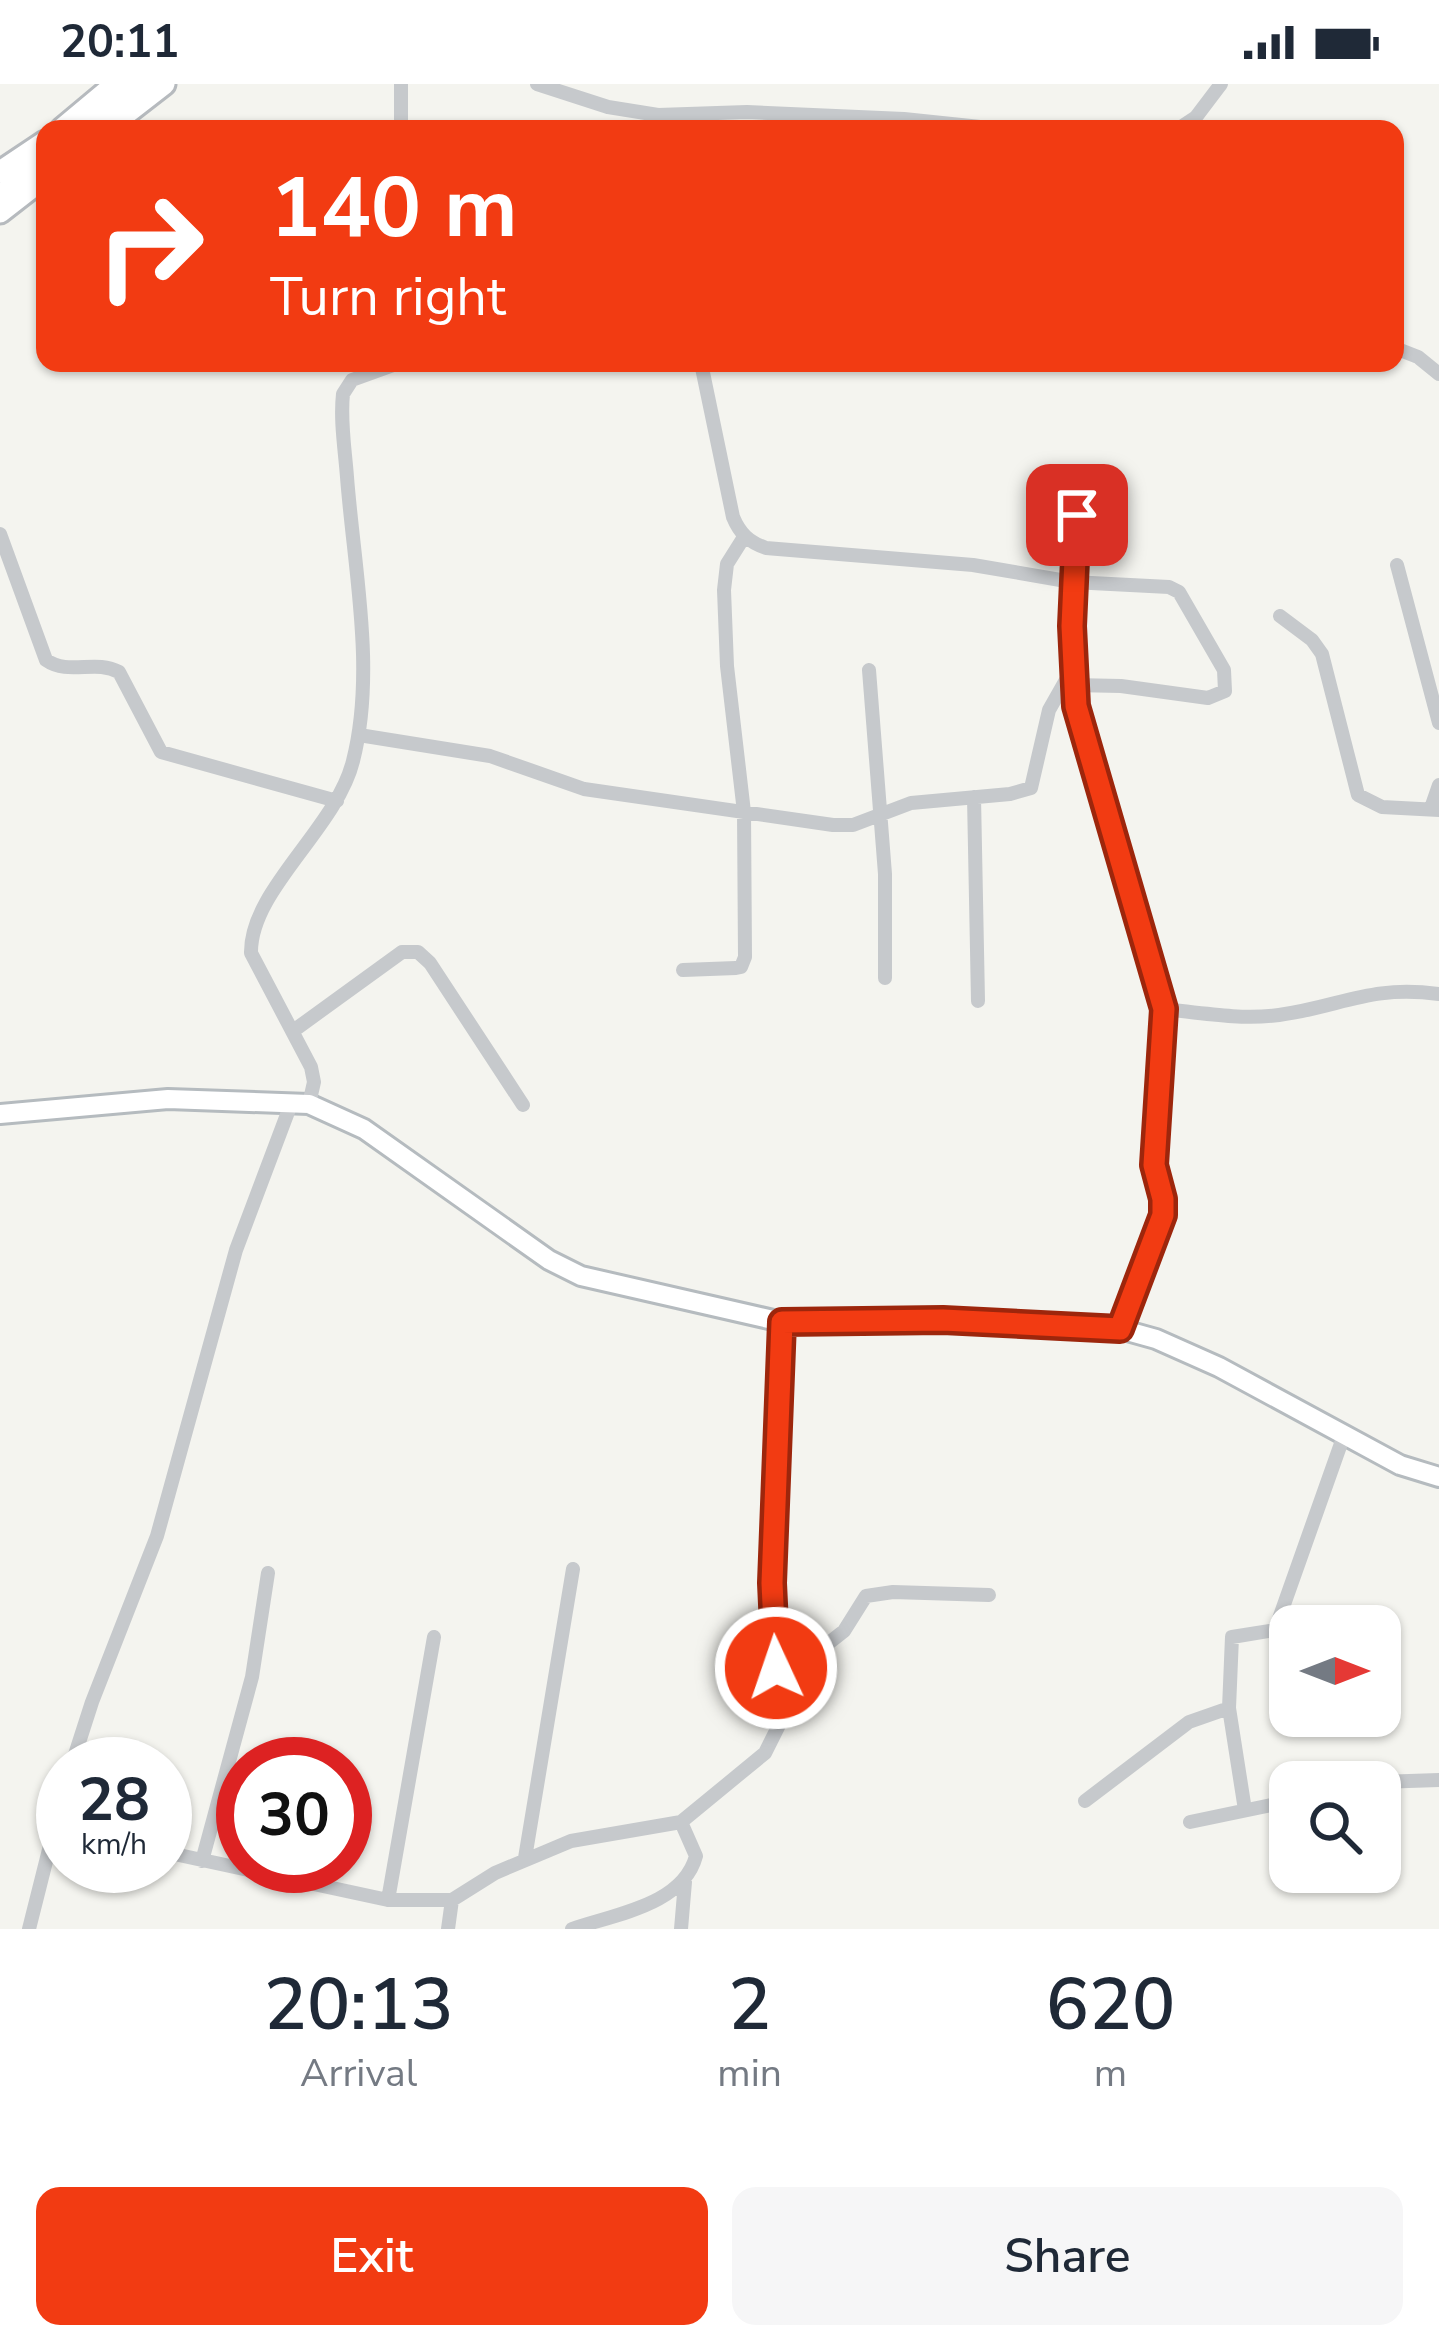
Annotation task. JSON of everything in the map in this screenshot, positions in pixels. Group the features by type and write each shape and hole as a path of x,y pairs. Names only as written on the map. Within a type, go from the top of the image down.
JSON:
{"highway":[{"path":"96,120 140,84"},
{"path":"0,198 36,168"}],"main road":[{"path":"73,120 116,84"},
{"path":"118,120 164,84"},
{"path":"0,172 36,148"},
{"path":"0,212 36,184"}],"street":[{"path":"401,84 401,120"},
{"path":"537,84 608,107 658,115 747,112 914,120"},
{"path":"1192,120 1221,84"},
{"path":"1404,350 1438,367"},
{"path":"81,1737 157,1536 236,1250 314,1082 311,1066 251,953 251,940 273,891 338,801 358,735 363,691 341,406 352,380 374,372"},
{"path":"702,372 734,518 744,537 766,548 973,565 1072,582 1169,587 1179,592 1227,683 1225,691 1208,698 1072,677"},
{"path":"1079,482 1072,677 1084,743 1164,1009 1154,1165 1163,1215 1120,1329"},
{"path":"0,534 46,660 61,669 108,667 118,672 161,752 338,801"},
{"path":"683,970 736,968 744,962 744,812 727,666 724,577 744,537"},
{"path":"1397,565 1439,723"},
{"path":"1280,616 1312,640 1322,654 1358,795 1382,807 1435,809 1439,785"},
{"path":"869,670 881,814 885,978"},
{"path":"358,735 490,756 584,789 853,825 910,803 1031,788 1049,710 1072,677"},
{"path":"974,797 978,1001"},
{"path":"292,1031 403,952 418,952 430,963 523,1105"},
{"path":"1164,1009 1249,1017 1280,1015 1370,992 1439,994"},
{"path":"0,1114 168,1099 300,1104 364,1129 549,1260 581,1276 782,1322 943,1320 1120,1329 1219,1367 1400,1465 1439,1477"},
{"path":"192,1859 388,1900 452,1900 525,1858 572,1841 681,1822 765,1753 779,1725 772,1583 782,1322"},
{"path":"1245,1810 1229,1708 1232,1637 1275,1630 1344,1435"},
{"path":"525,1858 573,1569"},
{"path":"202,1861 252,1676 268,1573"},
{"path":"776,1668 844,1631 866,1596 989,1594"},
{"path":"388,1900 434,1637"},
{"path":"1085,1801 1190,1722 1229,1708"},
{"path":"1401,1781 1439,1780"},
{"path":"1190,1822 1269,1805"},
{"path":"681,1822 695,1856 685,1882 681,1929"},
{"path":"572,1929 670,1893 685,1882"},
{"path":"29,1929 39,1893"},
{"path":"448,1929 452,1900"}],"route":[{"path":"776,1668 772,1583 782,1322 943,1320 1120,1329 1160,1230 1163,1199 1154,1165 1164,1009 1076,706 1072,582 1077,515"}]}
